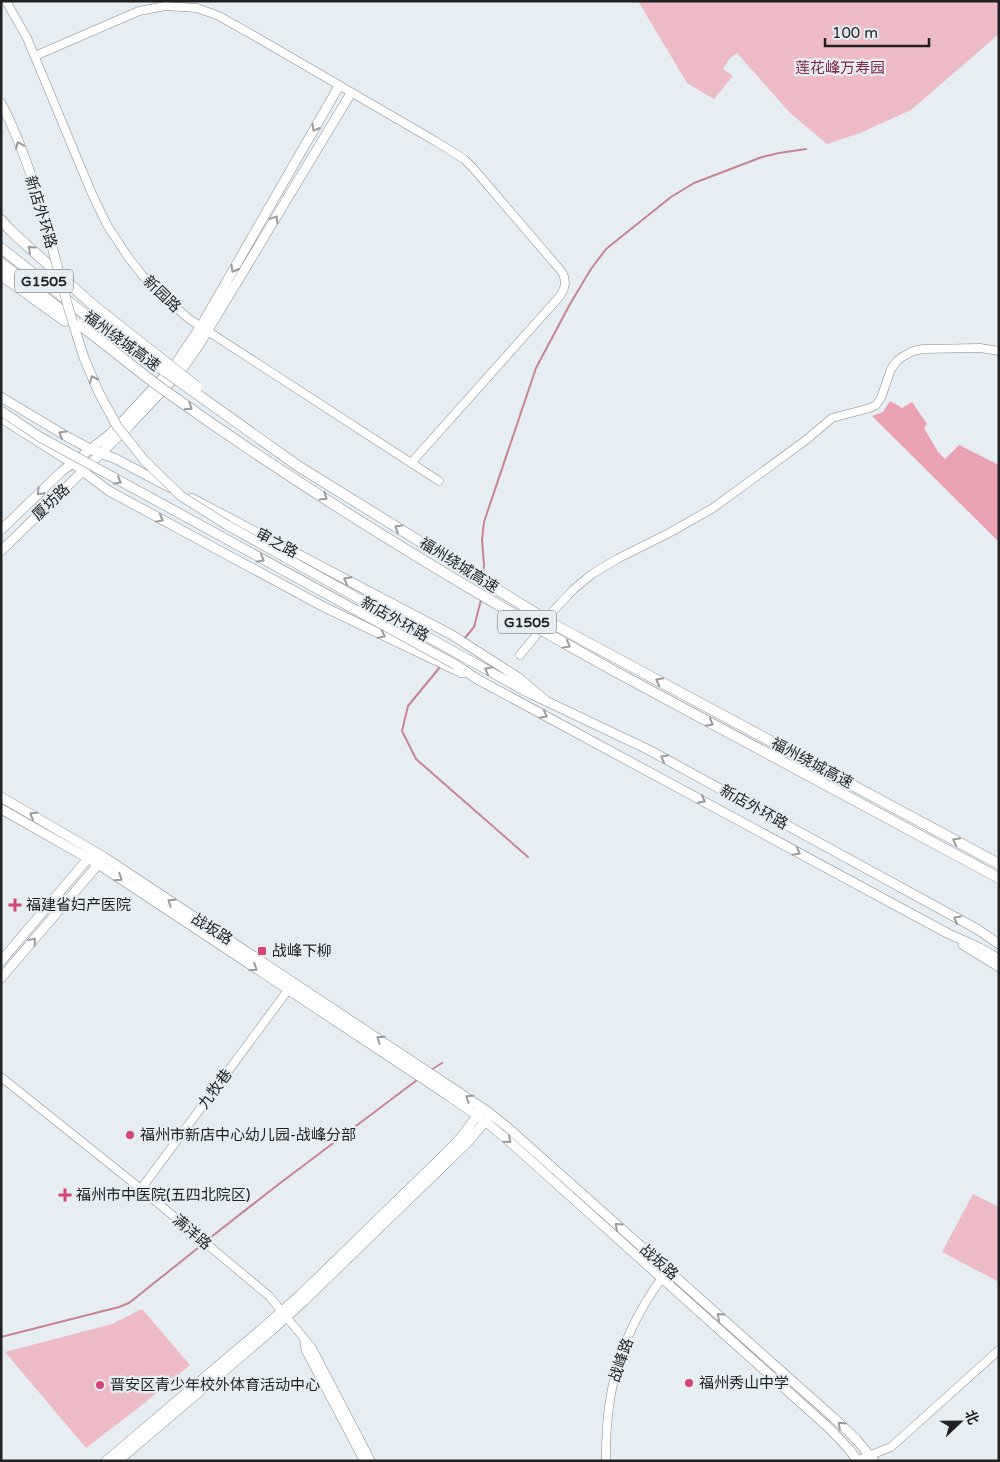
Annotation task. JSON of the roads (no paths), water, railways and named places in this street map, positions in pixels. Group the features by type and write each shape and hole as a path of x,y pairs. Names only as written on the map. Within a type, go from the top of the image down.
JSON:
{"highway":[{"path":"1,220 93,305 298,466"},
{"name":"福州绕城高速","path":"1,248 86,315 298,466 553,624 999,864"},
{"name":"福州绕城高速","path":"1,263 78,327 163,389 299,482 440,571 616,672 999,878"},
{"path":"1,275 26,294"},
{"path":"1,279 78,327"}],"main road":[{"path":"204,329 339,86"},
{"path":"204,329 352,93"},
{"name":"新店外环路","path":"1,103 40,202 69,310 84,358 99,393 117,426 144,461 181,496 227,525 527,692 649,750 977,930 999,944"},
{"name":"厦坊路","path":"1,530 61,472 110,434 165,376 204,329"},
{"name":"厦坊路","path":"1,551 130,425 181,371 204,329"},
{"name":"审之路","path":"1,397 90,449 134,468 452,635 519,678 546,701"},
{"name":"新店外环路","path":"1,411 40,437 454,667 947,933 999,958"},
{"path":"1,418 72,463 109,491 324,607 434,660 454,667"},
{"name":"战坂路","path":"1,797 101,861 288,990 412,1072 489,1118 509,1141 834,1418 872,1458"},
{"name":"战坂路","path":"1,809 92,855"},
{"path":"1,961 92,855"},
{"path":"1,978 101,861"},
{"name":"战坂路","path":"101,861 234,943 434,1075 480,1112"},
{"path":"977,930 999,939"},
{"path":"947,933 973,952 999,967"},
{"path":"106,1461 284,1314 462,1137 480,1112"},
{"path":"118,1461 284,1314 461,1149 489,1118"},
{"name":"战坂路","path":"665,1274 830,1430 848,1448 857,1461"}],"street":[{"name":"新园路","path":"6,1 24,31 92,194 111,232 135,266 153,287 180,312 204,329 439,481"},
{"path":"35,56 139,11 165,6 197,8 219,16 464,159 552,259 565,278 566,283 560,296 410,463"},
{"path":"520,654 553,611 574,589 592,574 713,508 800,445 832,418 876,405 881,398 891,369 902,357 913,351 923,349 980,348 999,351"},
{"name":"九牧巷","path":"141,1188 288,990"},
{"name":"满洋路","path":"1,1077 141,1188 268,1296 312,1348 371,1461"},
{"name":"战峰路","path":"606,1461 608,1402 618,1362 638,1316 665,1274"},
{"name":"满洋路","path":"304,1339 306,1351 364,1461"},
{"path":"857,1461 872,1458 891,1447 999,1350"}],"waterway":[{"path":"483,576 482,540 484,522 536,368 570,304 591,269 606,249 671,197 694,183 762,157 806,149"},
{"path":"464,639 474,627 481,600"},
{"path":"440,667 408,706 402,731 416,759 528,857"},
{"path":"431,1070 442,1063"},
{"path":"206,1241 417,1080"},
{"path":"1,1337 129,1303 203,1244"}],"place":[{"name":"福建省妇产医院","path":"15,905"},
{"name":"战峰下柳","path":"262,951"},
{"name":"福州市新店中心幼儿园-战峰分部","path":"130,1135"},
{"name":"福州市中医院(五四北院区)","path":"65,1195"},
{"name":"福州秀山中学","path":"689,1383"},
{"name":"晋安区青少年校外体育活动中心","path":"100,1385"}],"park label":[{"name":"莲花峰万寿园","path":"840,68"}]}
